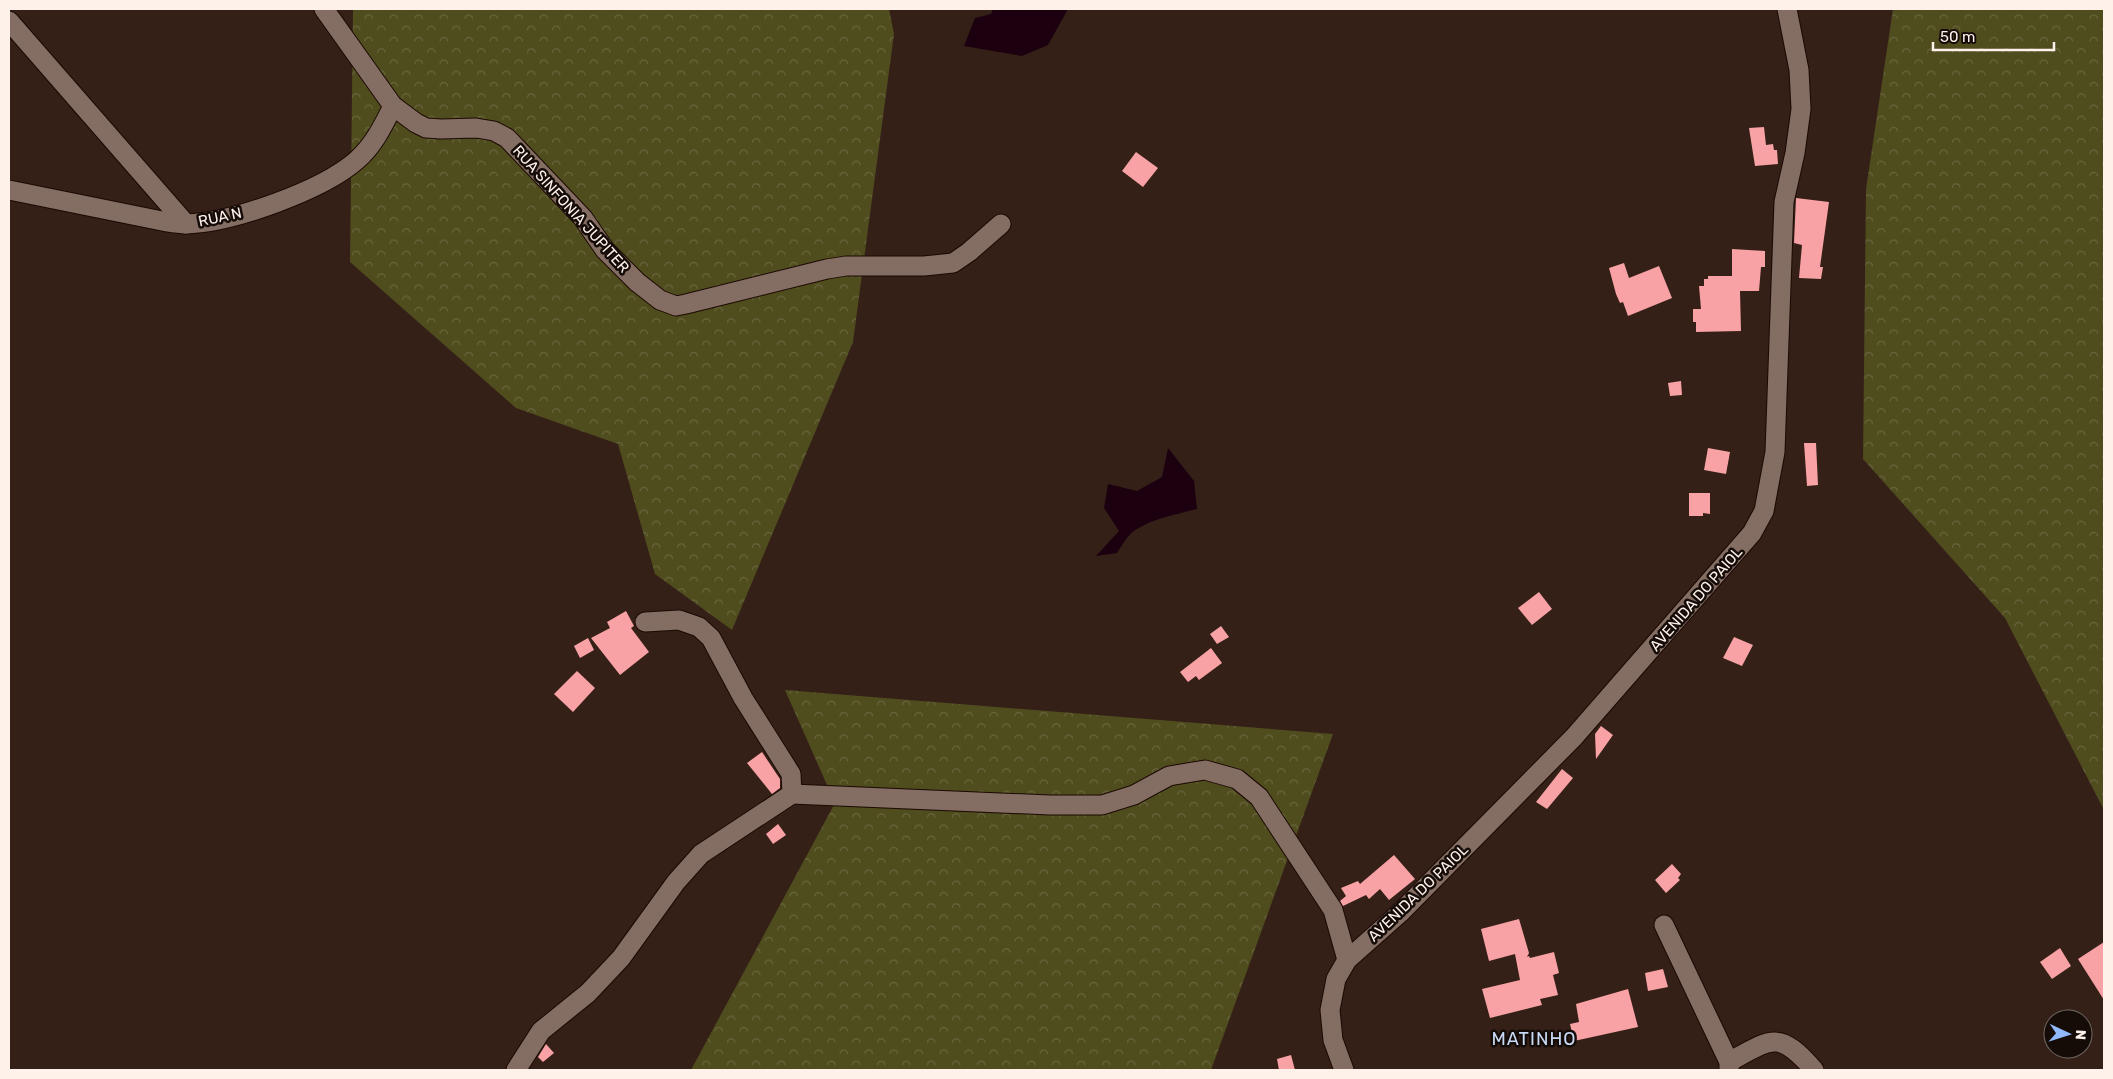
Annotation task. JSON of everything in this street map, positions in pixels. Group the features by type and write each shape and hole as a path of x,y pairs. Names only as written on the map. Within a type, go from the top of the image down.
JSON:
{"street":[{"name":"RUA SINFONIA JUPITER","path":"324,9 393,106 426,128 461,130 476,128 494,131 507,138 577,211 605,250 624,269 660,300 676,306 711,299 827,269 869,265 924,266 953,263 969,252 1001,224"},
{"name":"AVENIDA DO PAIOL","path":"1344,1070 1333,1040 1330,1010 1336,979 1347,960 1400,913 1574,737 1752,533 1764,511 1775,452 1784,202 1795,153 1801,109 1799,70 1787,9"},
{"path":"9,21 186,224"},
{"name":"RUA N","path":"9,190 49,200 186,224 232,217 281,201 337,174 358,160 378,136 393,106"},
{"path":"645,622 679,620 699,627 710,638 743,698 791,774 792,794"},
{"path":"516,1070 541,1031 588,993 622,958 676,882 701,854 792,794 1050,805 1102,805 1134,795 1169,776 1204,770 1237,779 1259,797 1333,910 1347,960"},
{"path":"1664,925 1729,1066 1763,1043 1776,1041 1791,1046 1814,1070"}],"green space":[{"path":"353,9 889,9 894,34 853,342 732,630 655,574 618,444 516,408 350,262"},
{"path":"1893,9 2104,9 2104,810 2005,618 1863,459 1866,189"},
{"path":"785,690 1333,734 1211,1070 691,1070 835,803"}],"shaded area":[{"path":"993,9 1068,9 1048,45 1022,56 964,46 975,18 991,14"},
{"path":"1168,448 1194,481 1197,509 1144,525 1131,534 1117,553 1096,556 1119,531 1104,508 1108,484 1137,491 1162,477"}],"building":[{"path":"1764,127 1766,145 1773,144 1774,150 1777,150 1778,164 1755,166 1749,128"},
{"path":"1136,152 1158,168 1143,187 1122,171"},
{"path":"1796,198 1829,202 1820,267 1823,267 1821,279 1799,278 1802,245 1794,243"},
{"path":"1732,249 1765,251 1765,267 1761,267 1759,291 1740,291 1741,331 1696,332 1696,322 1693,322 1693,309 1701,309 1699,286 1704,286 1704,279 1708,279 1708,276 1732,276"},
{"path":"1624,263 1629,278 1659,266 1672,298 1628,316 1623,302 1620,303 1616,294 1609,268"},
{"path":"1681,381 1682,395 1670,396 1668,383"},
{"path":"1804,443 1816,443 1818,485 1807,486"},
{"path":"1708,448 1730,452 1726,474 1704,470"},
{"path":"1689,493 1710,493 1710,514 1703,513 1703,516 1689,516"},
{"path":"1539,592 1552,609 1532,625 1518,608"},
{"path":"626,611 634,626 631,628 649,652 620,675 591,638 610,628 607,622"},
{"path":"1221,626 1229,637 1217,644 1210,634"},
{"path":"1734,637 1753,645 1742,666 1723,658"},
{"path":"588,638 594,650 580,658 574,646"},
{"path":"1211,648 1222,663 1199,680 1196,676 1188,682 1180,672"},
{"path":"577,671 595,688 573,712 554,694"},
{"path":"1601,726 1613,735 1596,759 1595,734"},
{"path":"762,752 780,779 780,788 772,794 747,763"},
{"path":"1562,769 1573,778 1547,809 1536,802"},
{"path":"778,824 786,835 773,844 766,834"},
{"path":"1394,855 1415,879 1389,900 1380,889 1369,899 1366,895 1343,906 1340,901 1346,896 1341,888 1358,881 1360,884"},
{"path":"1672,864 1681,874 1678,878 1680,880 1666,893 1655,880"},
{"path":"1519,919 1529,953 1527,957 1529,956 1530,958 1554,952 1559,973 1553,975 1558,995 1540,999 1542,1005 1490,1018 1482,989 1520,980 1515,954 1489,961 1481,929"},
{"path":"2104,942 2104,1000 2078,959"},
{"path":"2060,948 2071,966 2052,979 2040,962"},
{"path":"1663,969 1668,987 1648,991 1645,973"},
{"path":"1628,989 1638,1027 1574,1041 1570,1024 1579,1022 1576,1004"},
{"path":"546,1044 554,1053 543,1062 538,1057"},
{"path":"1291,1055 1295,1070 1279,1070 1277,1059"}],"district":[{"name":"MATINHO","path":"1534,1039"}]}
